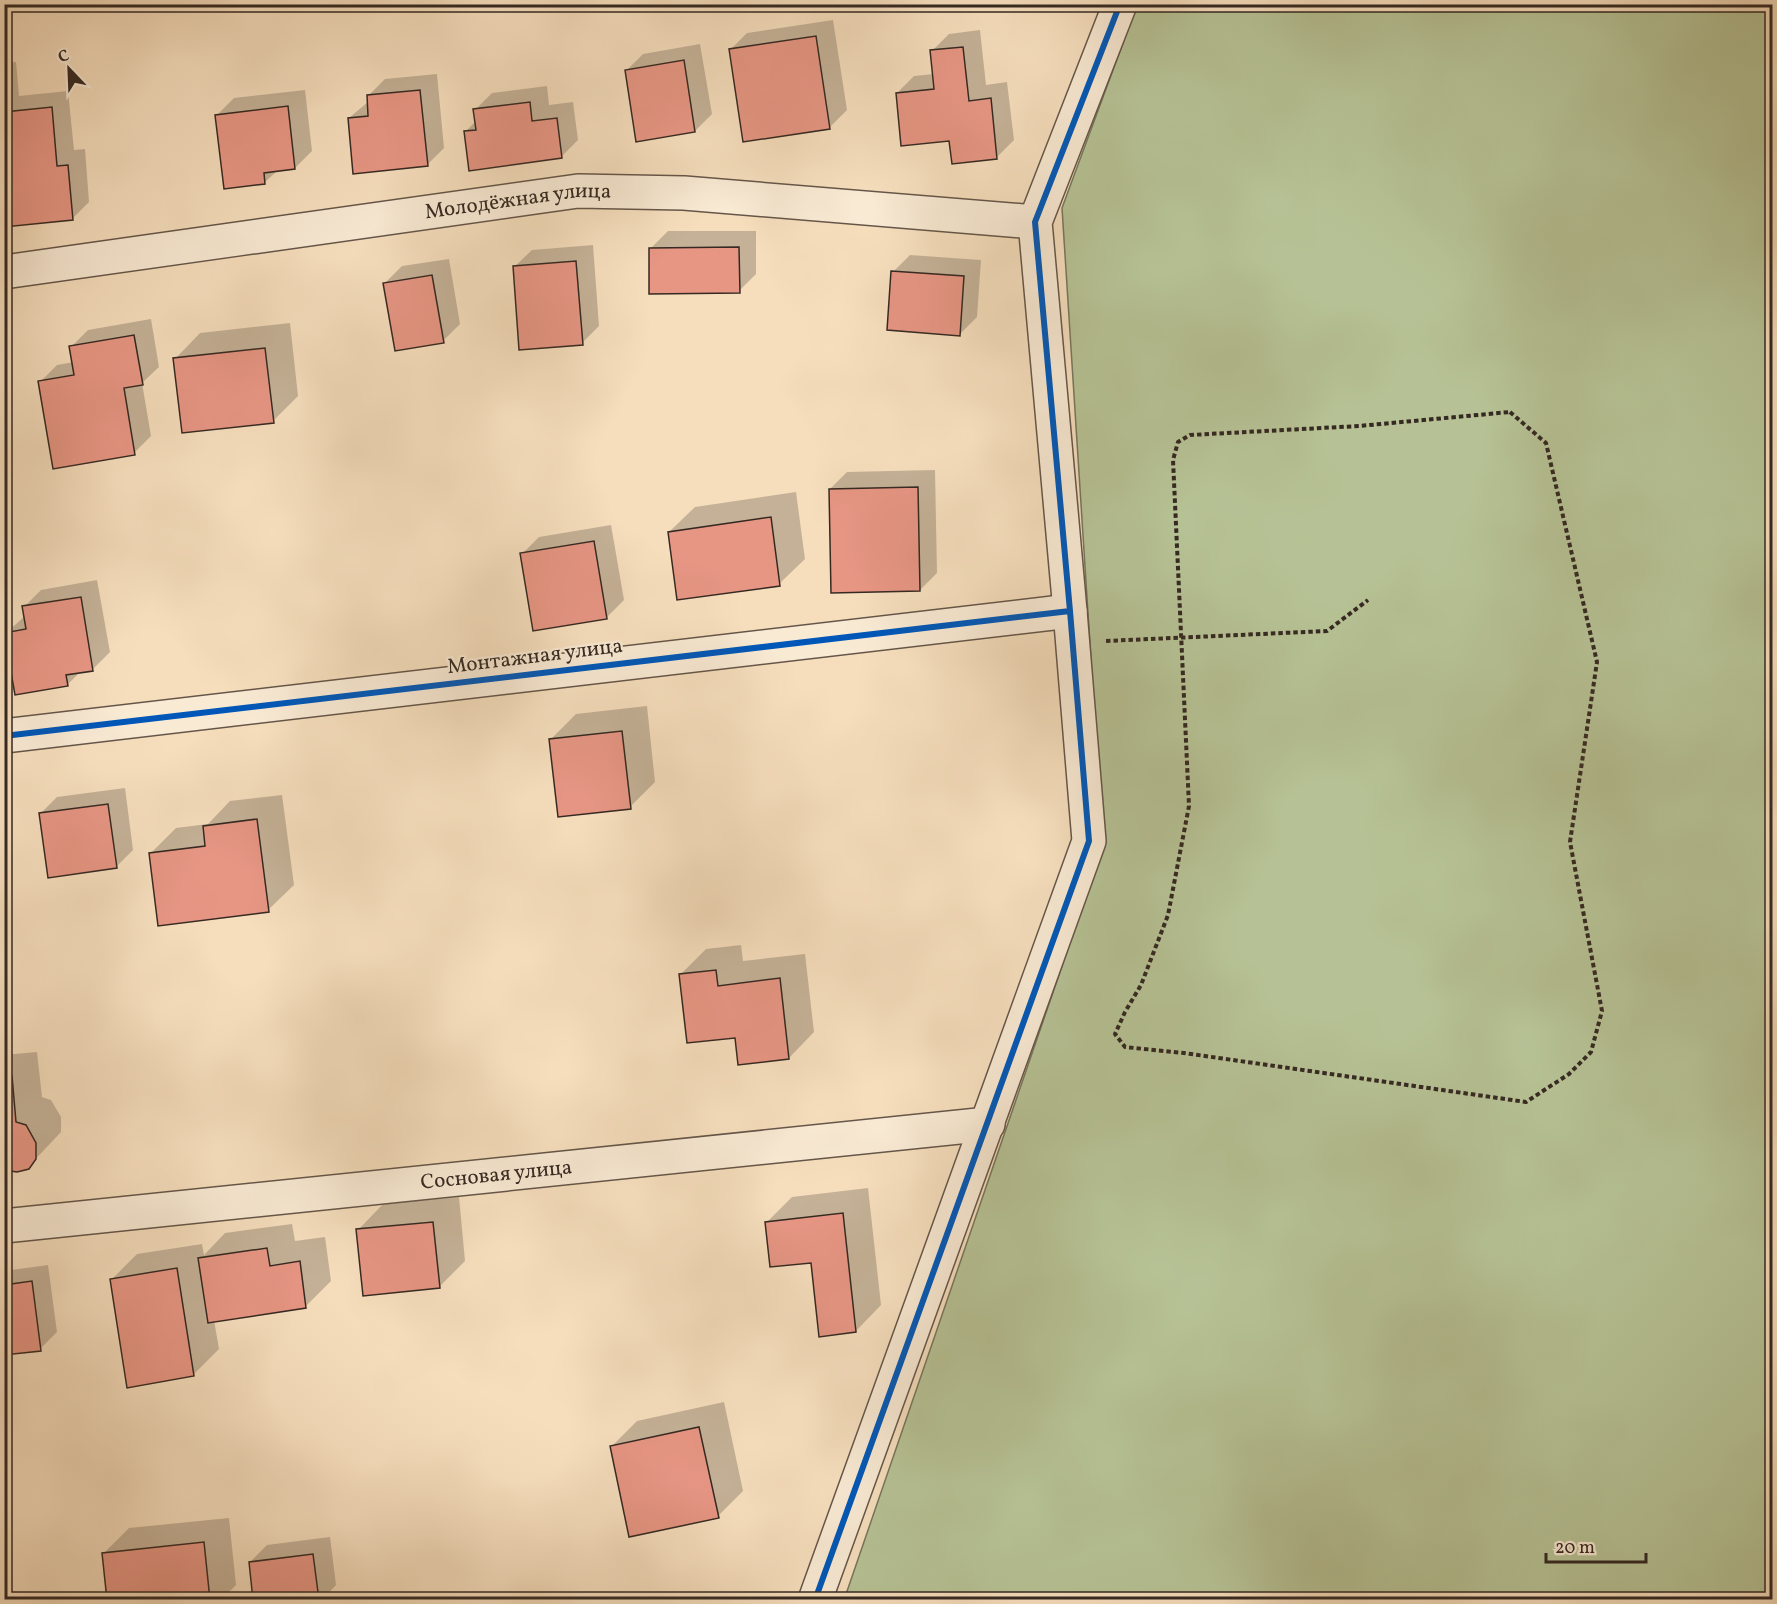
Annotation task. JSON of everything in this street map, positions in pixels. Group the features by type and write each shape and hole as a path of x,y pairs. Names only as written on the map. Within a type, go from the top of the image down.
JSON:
{"street":[{"path":"815,1599 1089,841 1035,222 1120,4"},
{"name":"Молодёжная улица","path":"4,272 579,191 684,193 1035,222"},
{"name":"Монтажная улица","path":"4,736 1071,627"},
{"name":"Сосновая улица","path":"4,1226 988,1124"}],"path":[{"path":"1510,412 1546,443 1597,662 1570,842 1602,1011 1591,1052 1569,1074 1526,1102 1184,1053 1125,1047 1115,1034 1141,985 1168,915 1189,806 1183,638 1173,460 1178,442 1190,435 1359,426 1510,412"},
{"path":"1071,627 1183,638 1327,631 1368,600"}],"green space":[{"path":"1137,5 1772,5 1772,1599 844,1600 1103,847 1062,208"}],"building":[{"path":"816,36 830,129 743,142 729,49"},
{"path":"963,47 969,101 991,98 997,159 952,164 949,141 901,146 896,93 934,89 930,50"},
{"path":"684,60 695,132 636,142 625,70"},
{"path":"420,90 428,166 353,174 348,118 368,116 367,95"},
{"path":"530,102 532,121 557,118 562,158 469,171 464,131 476,130 473,109"},
{"path":"288,106 295,169 264,173 265,184 224,189 215,115"},
{"path":"52,107 57,166 68,165 73,220 4,227 4,112"},
{"path":"739,247 740,293 649,294 649,248"},
{"path":"576,261 583,345 519,350 513,266"},
{"path":"891,271 964,276 960,336 887,330"},
{"path":"432,275 444,343 395,351 383,283"},
{"path":"134,335 143,385 124,388 135,455 53,469 38,381 74,375 69,346"},
{"path":"265,348 274,423 182,433 173,358"},
{"path":"918,487 920,591 831,593 829,489"},
{"path":"771,517 780,586 677,600 668,532"},
{"path":"594,541 607,619 533,631 520,553"},
{"path":"81,597 93,671 66,675 68,686 15,695 4,633 26,629 22,606"},
{"path":"622,731 631,809 558,817 549,739"},
{"path":"108,804 117,868 48,878 39,813"},
{"path":"257,819 269,912 158,926 149,853 205,846 203,826"},
{"path":"716,970 718,986 780,978 789,1059 738,1065 735,1038 687,1043 679,974"},
{"path":"12,1076 16,1122 26,1125 36,1143 36,1159 29,1169 17,1172 4,1170 4,1077"},
{"path":"843,1213 856,1332 819,1337 811,1263 770,1267 765,1222"},
{"path":"433,1222 440,1288 363,1296 356,1229"},
{"path":"267,1248 270,1266 300,1261 306,1308 208,1323 198,1258"},
{"path":"177,1268 194,1376 127,1388 110,1279"},
{"path":"32,1281 41,1351 4,1355 4,1285"},
{"path":"699,1427 719,1518 629,1537 610,1446"},
{"path":"204,1542 210,1600 107,1600 102,1553"},
{"path":"313,1554 319,1600 253,1600 249,1562"}],"cycle path":[{"path":"815,1600 1089,841 1035,222 1120,4"},
{"path":"4,736 1070,611"}]}
